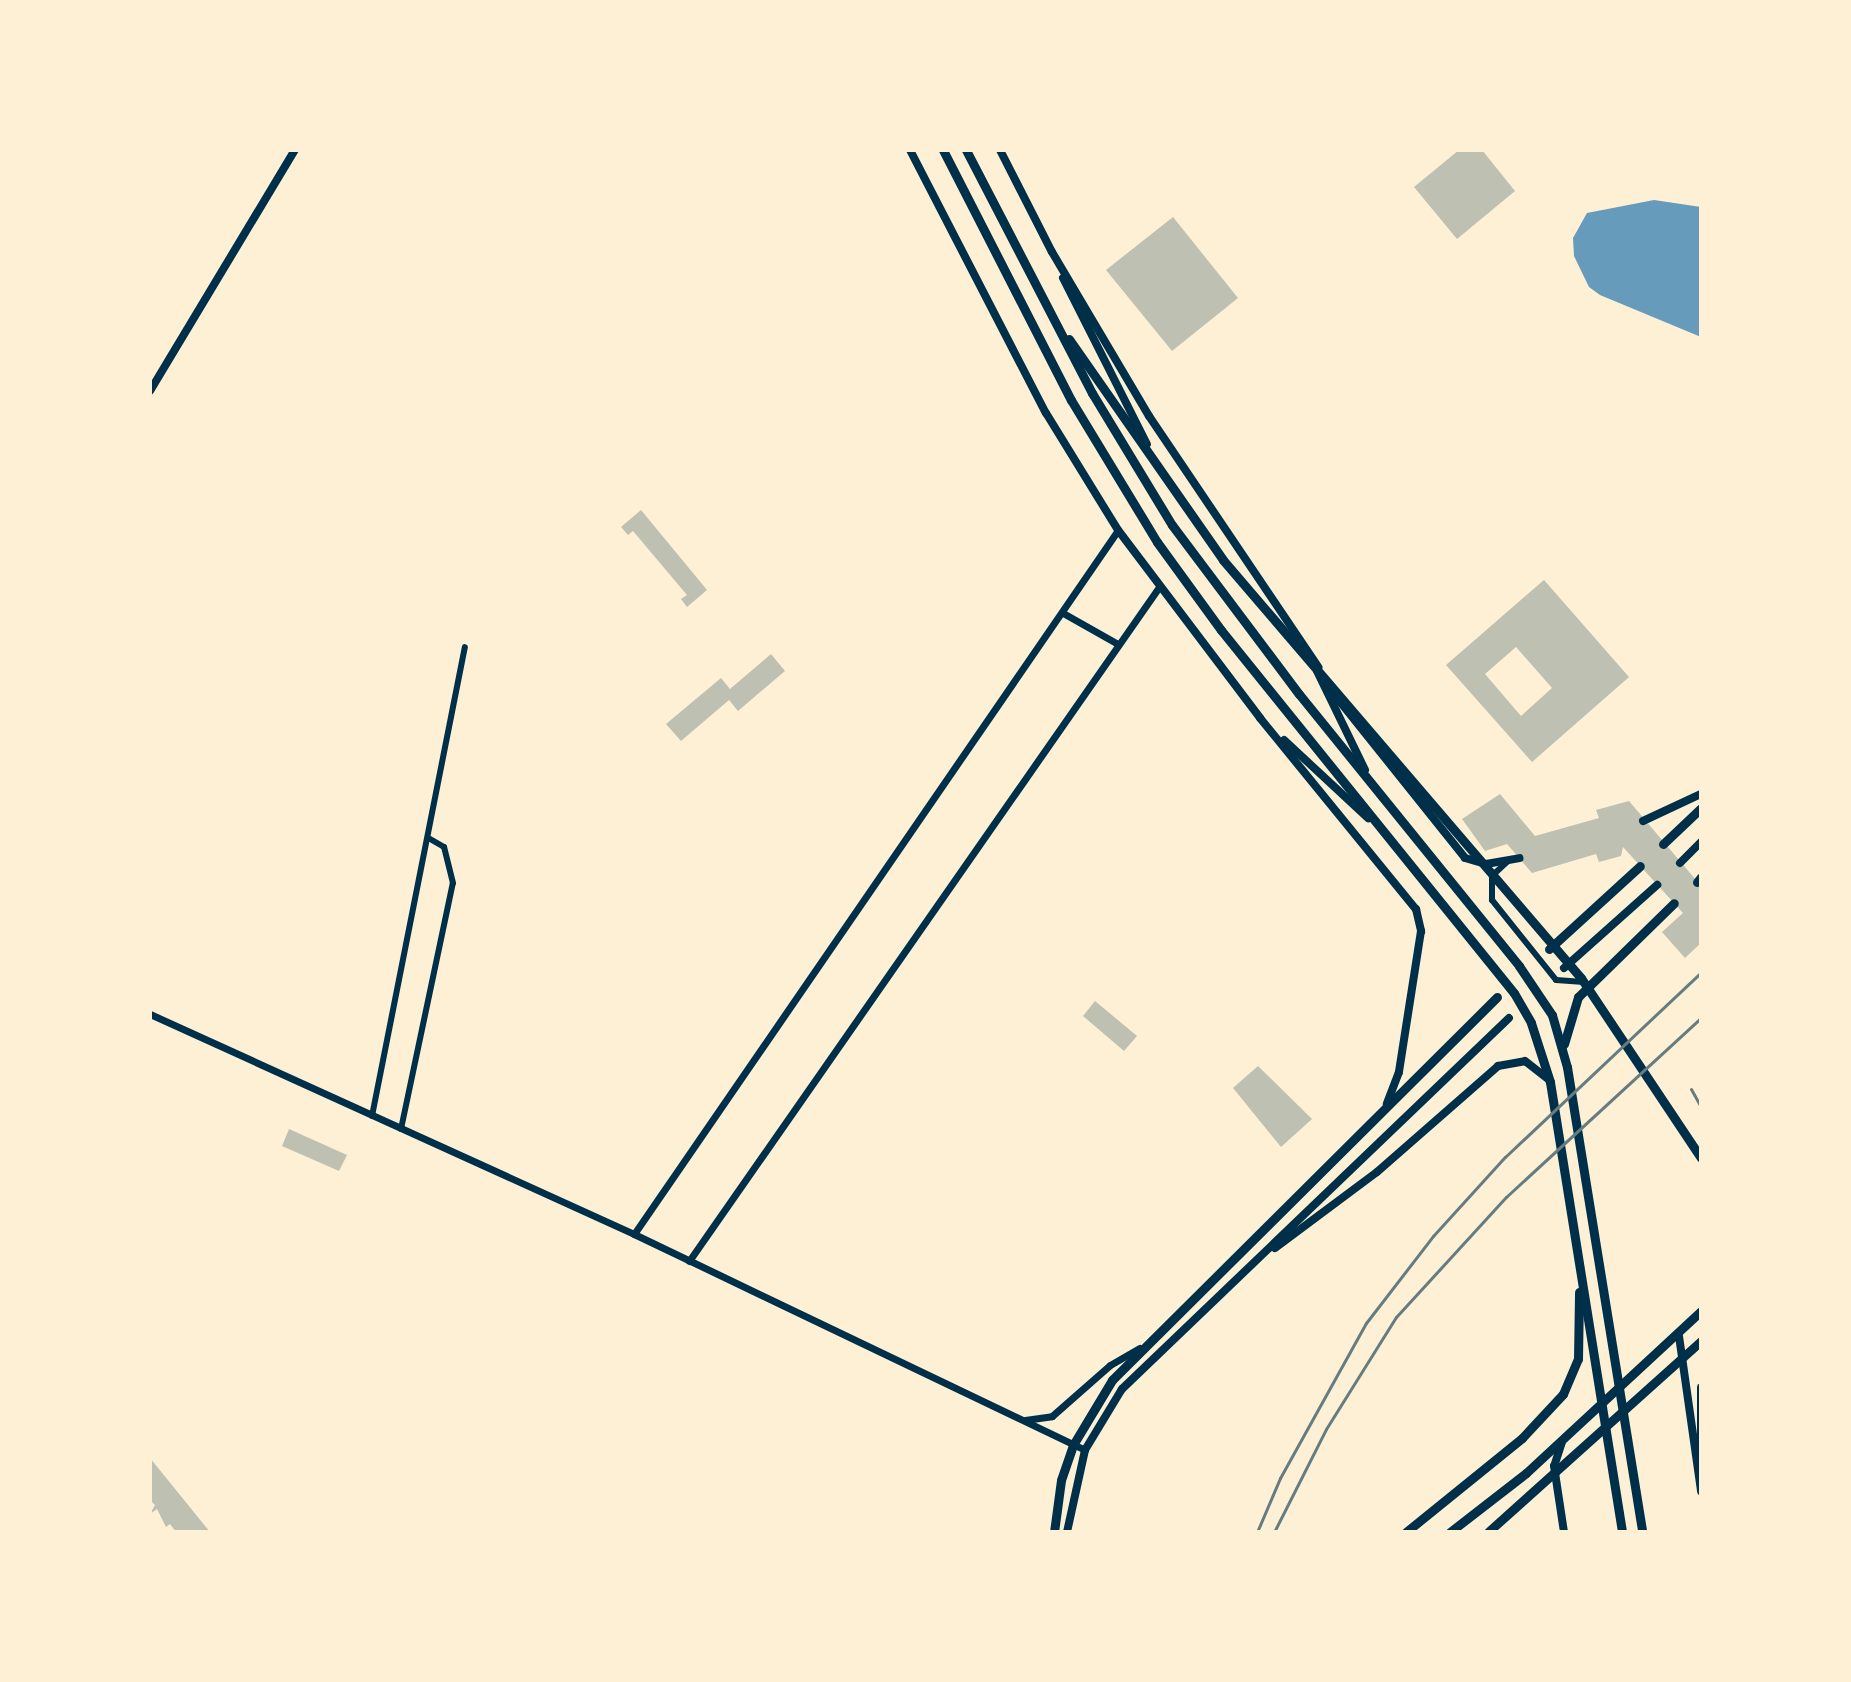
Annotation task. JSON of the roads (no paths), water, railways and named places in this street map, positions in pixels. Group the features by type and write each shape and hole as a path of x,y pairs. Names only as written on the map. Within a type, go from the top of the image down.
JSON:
{"main road":[{"path":"150,391 295,150"},
{"path":"910,150 1046,413 1118,530 1260,718 1419,916 1421,931 1399,1072 1381,1114"},
{"path":"943,150 1071,400 1133,505 1221,630 1514,993 1539,1042 1550,1082 1622,1532"},
{"path":"966,150 1105,416 1172,525 1380,794 1519,966 1552,1015 1567,1067 1642,1532"},
{"path":"1000,150 1052,252 1084,325 1153,456"},
{"path":"1052,252 1149,416 1311,654 1343,711 1451,845 1477,863 1514,859"},
{"path":"1050,314 1267,614 1581,978 1701,1158"},
{"path":"1311,654 1344,736 1380,794"},
{"path":"1260,718 1381,829"},
{"path":"1643,821 1701,794"},
{"path":"1663,844 1701,808"},
{"path":"1680,863 1701,842"},
{"path":"1549,949 1640,866"},
{"path":"1564,968 1657,885"},
{"path":"1563,1047 1570,1013 1596,976 1674,903"},
{"path":"1054,1532 1061,1480 1073,1445 1101,1393 1141,1347 1497,997"},
{"path":"1067,1532 1085,1450 1122,1389 1509,1018"},
{"path":"1254,1262 1377,1172 1498,1066 1525,1061 1550,1082"},
{"path":"1406,1532 1531,1430 1563,1394 1578,1359 1579,1260"},
{"path":"1564,1532 1554,1459 1566,1437 1701,1313"},
{"path":"1450,1532 1526,1473 1701,1313"},
{"path":"1679,1336 1701,1491"},
{"path":"1488,1532 1701,1341"},
{"path":"1701,1387 1701,1448"}],"street":[{"path":"634,1234 1118,530"},
{"path":"689,1261 1116,643 1159,587"},
{"path":"1063,613 1116,643"},
{"path":"372,1116 430,839 465,647"},
{"path":"401,1129 453,883 444,847 430,839"},
{"path":"1514,859 1489,884 1497,908 1556,980 1577,984 1596,976"},
{"path":"150,1014 634,1234 1085,1450"},
{"path":"1018,1419 1052,1416 1110,1365 1141,1347"}],"water":[{"path":"1654,200 1701,207 1701,337 1600,295 1589,287 1574,256 1573,238 1587,213"}],"railway":[{"path":"1257,1532 1280,1478 1366,1323 1433,1236 1505,1157 1701,972"},
{"path":"1274,1532 1326,1429 1396,1317 1506,1197 1701,1018"},
{"path":"1691,1089 1701,1107"}]}
